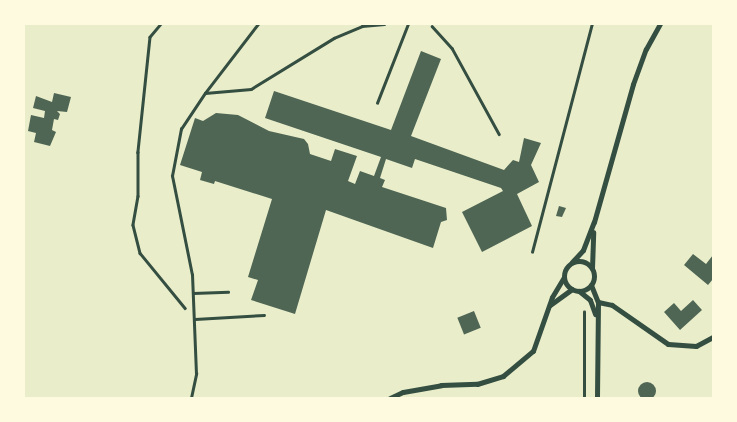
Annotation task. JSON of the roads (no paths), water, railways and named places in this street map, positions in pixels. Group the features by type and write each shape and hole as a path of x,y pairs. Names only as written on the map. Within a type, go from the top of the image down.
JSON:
{"street":[{"path":"390,398 441,385 477,384 503,376 533,351 566,268 583,250 594,222 633,84 646,49 660,24"},
{"path":"594,222 592,268 594,276 592,285 598,302 596,316 597,398"},
{"path":"572,262 581,261 592,268"},
{"path":"564,277 572,289 590,300 596,316"},
{"path":"578,291 592,285"},
{"path":"550,305 572,289"},
{"path":"598,302 612,304 668,344 696,346 713,337"}],"lane":[{"path":"191,398 196,374 193,292 172,176 181,129 258,24"},
{"path":"206,93 251,89 334,38 362,26 384,24"},
{"path":"377,103 408,24"},
{"path":"417,24 432,25 452,48 499,134"},
{"path":"532,252 592,24"},
{"path":"193,292 228,292"},
{"path":"195,319 264,315"}]}
